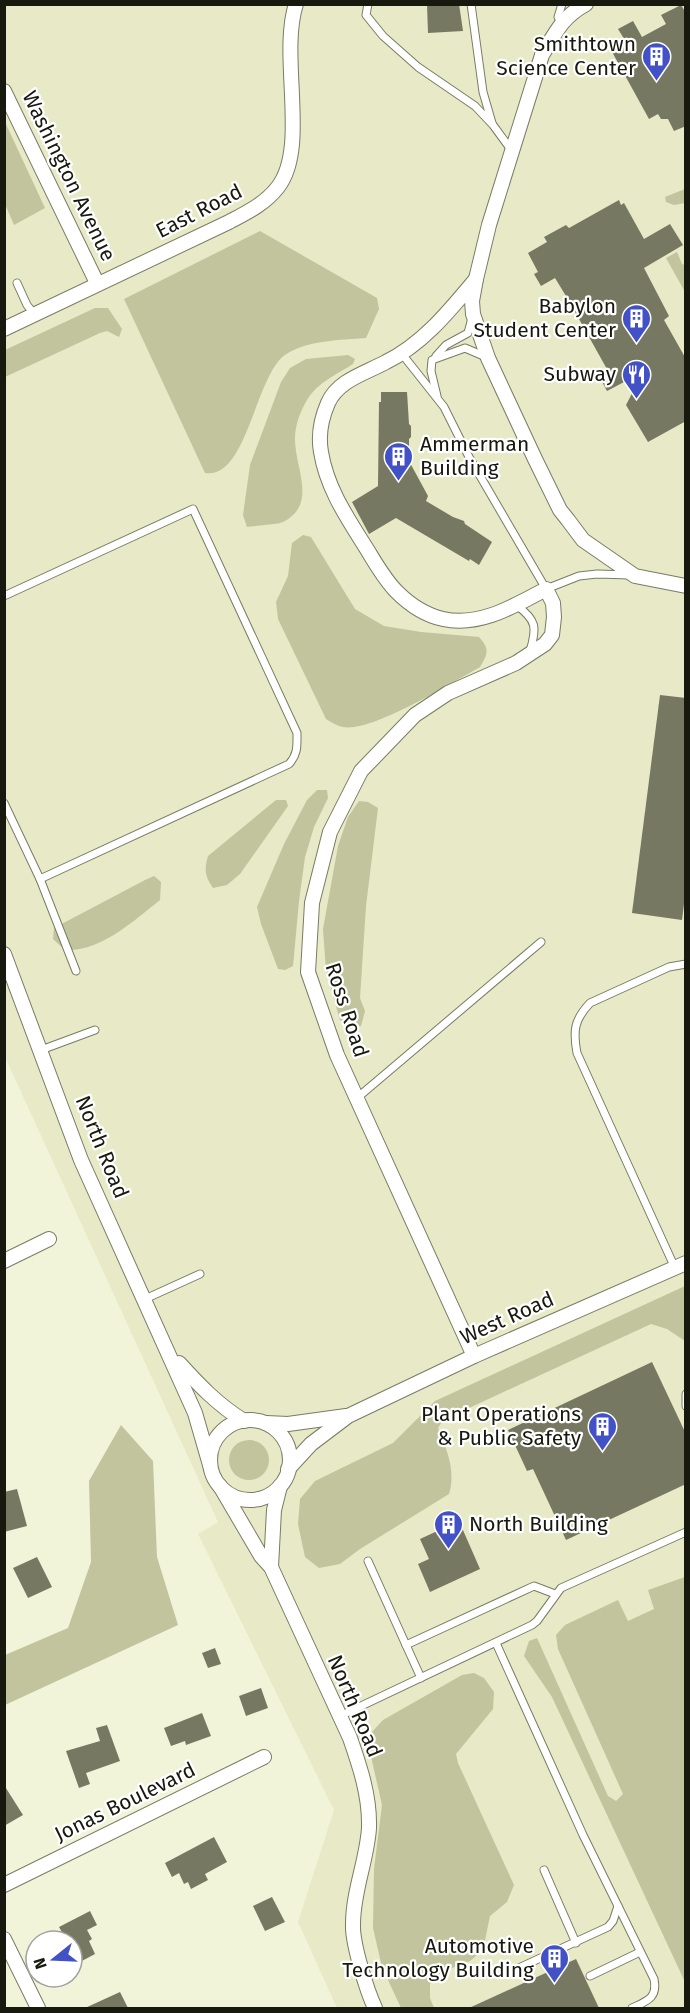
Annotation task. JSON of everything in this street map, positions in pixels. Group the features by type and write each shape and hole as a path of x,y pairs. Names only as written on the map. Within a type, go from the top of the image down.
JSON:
{"street":[{"name":"East Road","path":"97,284 256,208 278,187 289,165 293,141 290,48 296,4"},
{"path":"586,4 570,13 542,55 476,279 472,301 473,314 488,358 560,510 584,540 635,576 686,586"},
{"name":"Washington Avenue","path":"4,92 97,284 4,329"},
{"path":"476,279 446,314 402,354 348,381 329,400 321,422 320,438 325,468 337,501 396,591 420,612 444,619 466,621 483,619 546,589"},
{"name":"Ross Road","path":"474,1356 336,1055 308,972 312,903 330,832 361,771 415,714 448,693 528,656 545,644 552,634 554,617 553,603 546,589"},
{"name":"North Road","path":"4,954 81,1160 170,1352 195,1413 210,1465"},
{"path":"4,1261 49,1239"},
{"name":"West Road","path":"288,1469 311,1444 348,1416 474,1356 680,1265"},
{"name":"North Road","path":"170,1352 207,1394 244,1421"},
{"name":"West Road","path":"263,1422 288,1424 348,1416"},
{"path":"236,1422 263,1422 275,1429 284,1439 289,1451 288,1469 280,1486 263,1498 241,1499 230,1495 219,1486 210,1465 211,1452 216,1439 236,1422"},
{"name":"North Road","path":"219,1486 261,1556 271,1567 350,1738 368,1796 369,1828 366,1859 352,1924 362,1969 375,2008"},
{"name":"North Road","path":"271,1567 274,1510 280,1486"},
{"name":"Jonas Boulevard","path":"4,1885 264,1757"},
{"path":"4,1939 38,2008"}],"lane":[{"path":"368,4 366,15 383,36 424,72 475,106 493,125 512,151"},
{"path":"471,4 483,92 493,125"},
{"path":"562,4 558,17 562,23"},
{"path":"17,283 27,305 35,315"},
{"path":"438,398 431,371 432,360 446,345 468,333 473,314"},
{"path":"432,360 465,348 488,358"},
{"path":"402,354 438,398 469,457 546,589 579,576 597,574 635,576"},
{"path":"4,596 193,509 297,733 297,749 289,764 40,879"},
{"path":"516,605 533,620 536,633 528,656"},
{"path":"4,803 40,879 76,971"},
{"path":"357,1098 541,942"},
{"path":"680,1265 577,1053 574,1040 580,1013 590,1003 669,967 686,964"},
{"path":"41,1050 95,1030"},
{"path":"145,1299 200,1274"},
{"path":"686,1394 686,1406"},
{"path":"339,1716 496,1643 537,1621 561,1588 686,1532"},
{"path":"368,1561 421,1678"},
{"path":"406,1645 534,1586 555,1594"},
{"path":"496,1643 578,1825 654,1979 656,1989 652,1996 632,2008"},
{"path":"544,1870 576,1943"},
{"path":"510,1972 608,1928 618,1906"},
{"path":"590,1976 640,1952"}],"shaded area":[{"path":"5,5 685,5 685,2008 337,2008 298,1922 334,1810 198,1534 218,1522 5,1057"},
{"path":"5,122 45,208 14,225 5,204"},
{"path":"685,189 685,203 674,205 666,202 665,197"},
{"path":"260,231 377,298 379,309 366,338 335,340 303,346 285,355 275,366 266,383 241,444 231,460 219,471 205,473 124,299"},
{"path":"677,252 682,264 685,265 685,292 666,258"},
{"path":"95,308 108,308 122,329 119,337 107,331 100,333 5,377 5,350"},
{"path":"348,355 355,359 353,364 316,388 298,419 295,439 302,485 300,506 283,522 247,527 243,515 250,465 281,382 290,368 306,359"},
{"path":"303,535 311,537 355,609 384,626 479,637 487,652 480,667 412,705 372,722 356,727 343,727 326,719 278,619 276,602 288,576 292,543"},
{"path":"317,790 327,790 328,798 314,827 305,857 293,966 285,970 278,969 257,907 284,844 307,800"},
{"path":"276,800 286,800 288,806 240,874 227,885 213,888 206,873 208,856"},
{"path":"359,801 368,802 378,808 366,906 360,998 365,1011 361,1026 351,1026 340,1020 326,971 323,929 338,846 348,817"},
{"path":"154,876 161,882 160,900 116,934 104,941 78,949 65,950 53,939 54,928"},
{"path":"685,1286 685,1341 667,1329 651,1324 443,1420 438,1428 451,1469 449,1494 360,1549 340,1564 319,1568 305,1557 298,1524 300,1499 315,1481 393,1443 435,1401"},
{"path":"121,1425 153,1461 157,1557 178,1625 5,1705 5,1655 68,1628 91,1562 89,1481"},
{"path":"249,1440 263,1446 269,1460 263,1474 249,1480 235,1474 229,1460 235,1446"},
{"path":"686,1577 685,1982 552,1697 524,1656 529,1641 537,1638 608,1796 616,1801 623,1794 558,1649 556,1635 565,1625 618,1600 628,1621 654,1609 648,1590"},
{"path":"474,1673 484,1678 494,1692 493,1709 456,1754 458,1763 514,1885 507,1902 490,1916 483,1950 470,1961 442,1972 430,1984 430,1998 434,2008 401,2008 382,1967 373,1928 374,1869 382,1805 370,1752 371,1733 383,1720 462,1675"}],"building":[{"path":"427,4 459,4 463,31 428,33"},
{"name":"Smithtown Science Center","path":"681,5 686,13 686,126 674,131 668,119 661,119 658,114 649,119 611,50 626,42 618,29 633,21 642,37 666,24 661,15"},
{"name":"Babylon Student Center","path":"619,200 621,205 624,203 644,239 670,224 683,245 644,268 669,316 664,320 686,359 686,421 648,442 626,405 643,372 607,391 599,376 608,371 569,301 555,278 541,286 534,274 538,272 528,253 547,242 544,237 566,225 569,228"},
{"name":"Ammerman Building","path":"381,392 407,392 411,426 409,461 428,496 426,501 464,521 465,524 492,542 479,565 396,518 369,534 352,502 378,486"},
{"path":"660,695 686,698 686,888 682,920 632,913"},
{"name":"Plant Operations & Public Safety","path":"652,1362 686,1434 686,1484 566,1540 533,1469 527,1471 508,1430"},
{"path":"17,1489 27,1526 4,1532 4,1492"},
{"name":"North Building","path":"459,1521 480,1569 430,1592 418,1564 429,1559 420,1539"},
{"path":"37,1557 52,1587 28,1598 13,1568"},
{"path":"215,1648 221,1664 208,1668 202,1653"},
{"path":"261,1688 268,1708 246,1716 239,1696"},
{"path":"202,1713 211,1736 186,1745 185,1741 171,1746 164,1728"},
{"path":"107,1725 120,1761 86,1773 90,1784 79,1788 66,1751 100,1741 96,1728"},
{"path":"4,1785 23,1815 4,1826"},
{"path":"214,1837 227,1862 205,1874 208,1880 191,1889 188,1882 184,1884 179,1873 172,1877 165,1863"},
{"path":"272,1897 285,1922 265,1931 253,1906"},
{"path":"90,1911 97,1925 87,1930 92,1939 89,1941 95,1954 84,1960 84,1929 60,1929 59,1927"},
{"name":"Automotive Technology Building","path":"576,1959 599,2008 469,2008"},
{"path":"120,1992 128,2008 85,2008"}],"place":[{"name":"Smithtown Science Center","path":"657,82"},
{"name":"Babylon Student Center","path":"637,344"},
{"name":"Subway","path":"637,400"},
{"name":"Ammerman Building","path":"399,482"},
{"name":"Plant Operations & Public Safety","path":"602,1452"},
{"name":"North Building","path":"448,1550"},
{"name":"Automotive Technology Building","path":"555,1984"}]}
